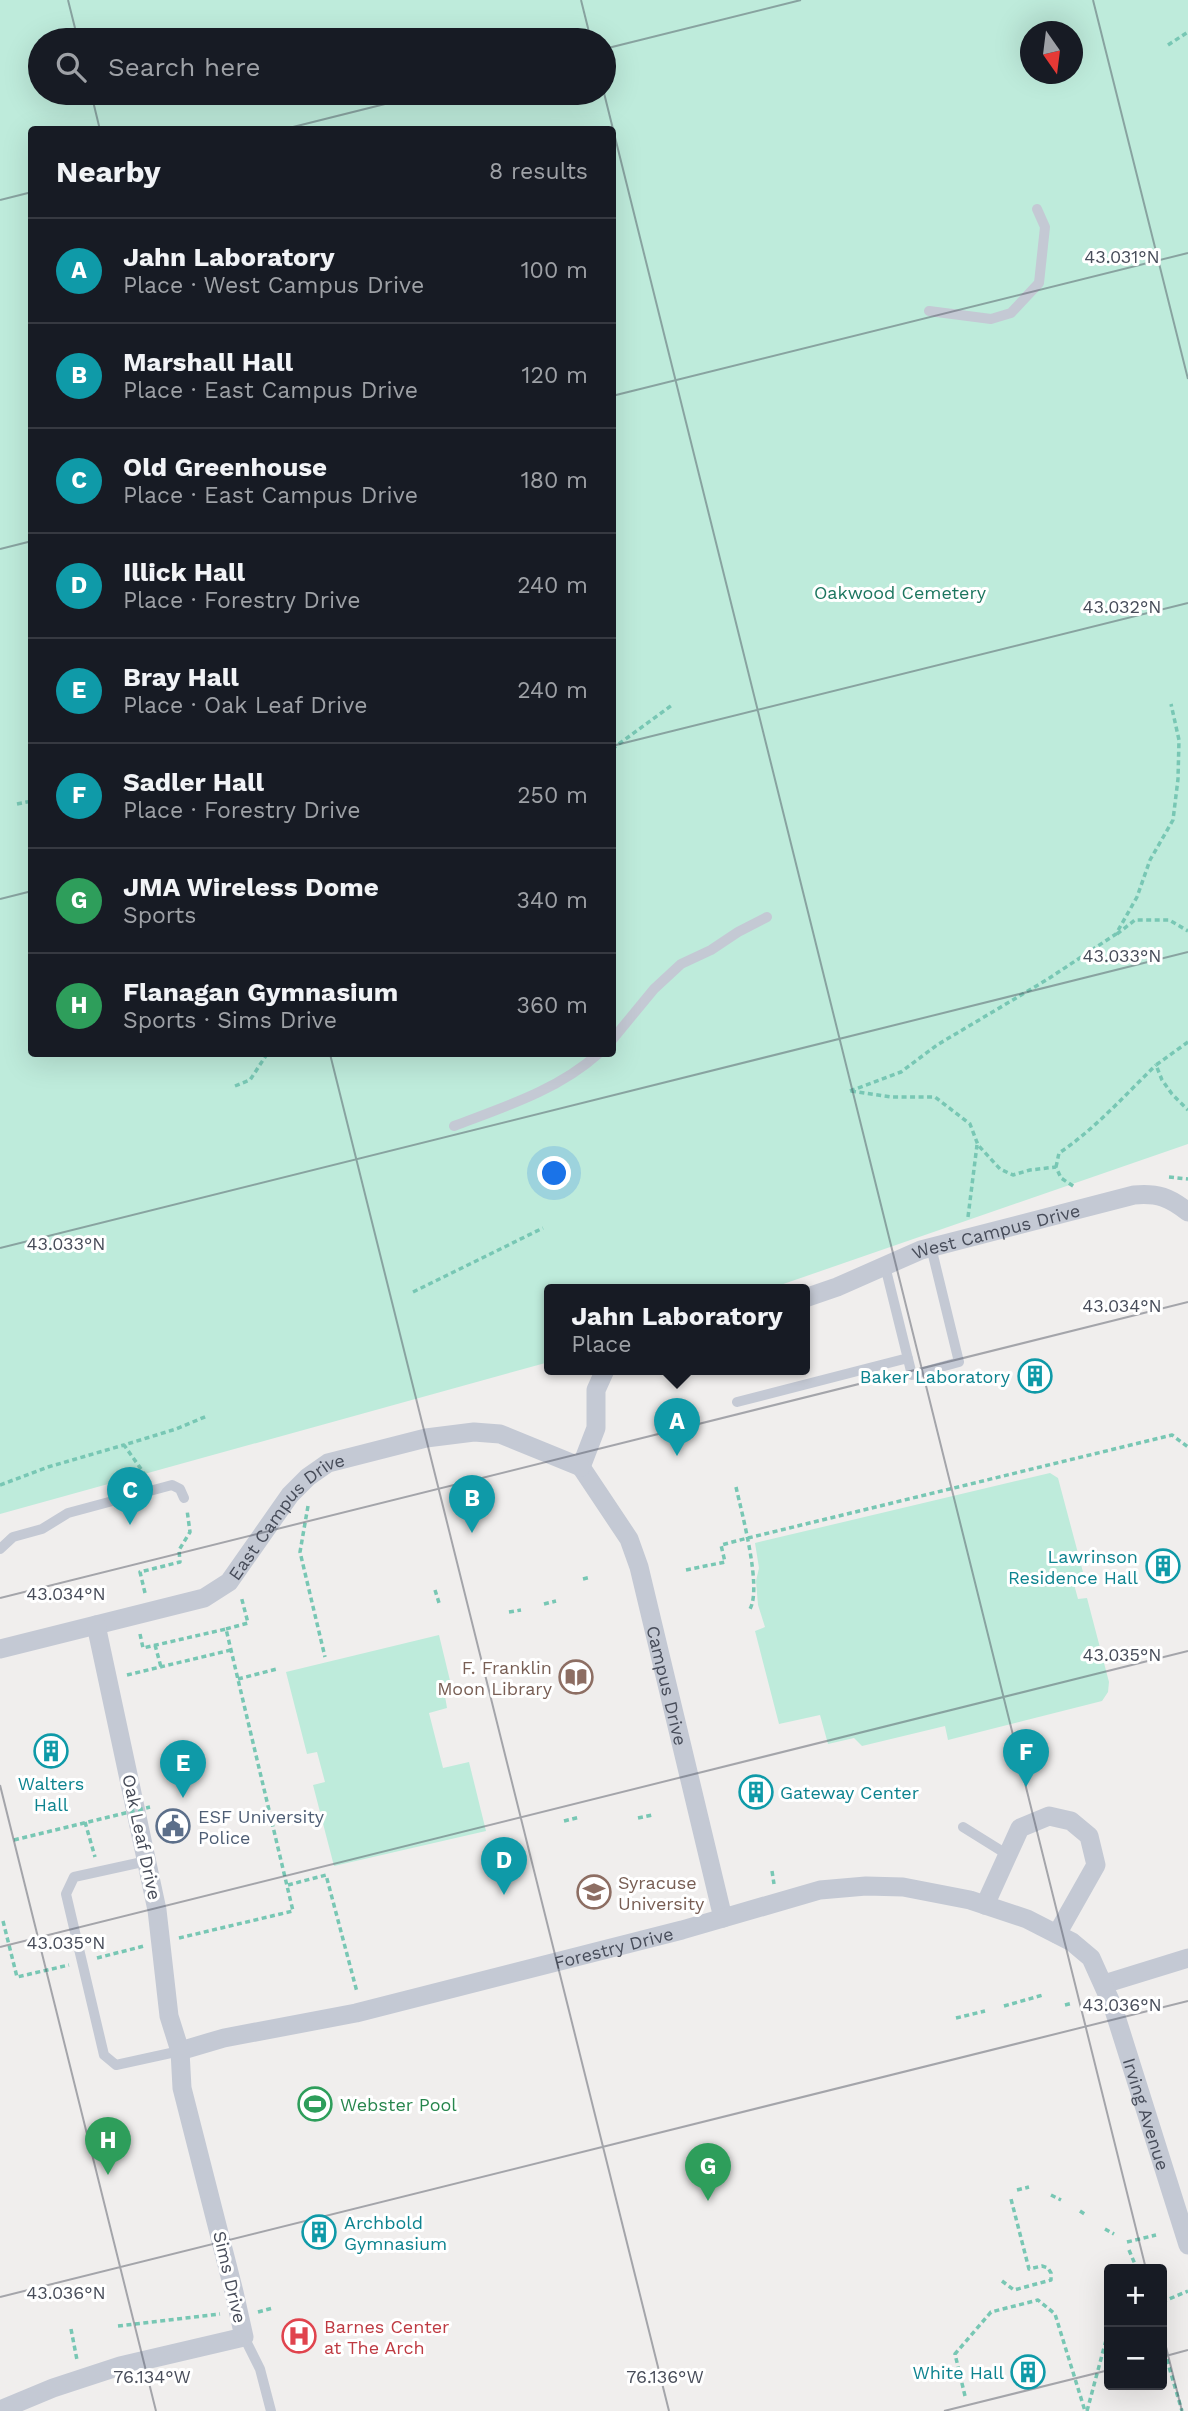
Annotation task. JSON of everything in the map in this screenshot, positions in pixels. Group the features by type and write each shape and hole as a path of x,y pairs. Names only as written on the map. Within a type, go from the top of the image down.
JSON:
{"street":[{"name":"West Campus Drive","path":"810,1296 931,1247 1134,1195 1152,1194 1174,1200 1188,1212"},
{"path":"581,1467 596,1428 596,1390 603,1375"},
{"name":"East Campus Drive","path":"0,1649 96,1625 141,1608 204,1598 229,1582 290,1495 308,1477 328,1463 426,1438 474,1433 500,1434 581,1467"},
{"name":"Campus Drive","path":"581,1467 629,1539 639,1567 723,1918"},
{"name":"Oak Leaf Drive","path":"96,1625 157,1910 169,2016 180,2051"},
{"path":"985,1905 1020,1828 1049,1816 1072,1821 1089,1836 1096,1865 1057,1934"},
{"name":"Forestry Drive","path":"180,2051 223,2038 361,2011 723,1918 820,1890 866,1886 903,1888 970,1900 1027,1919 1072,1942 1091,1958 1104,1984"},
{"path":"1104,1984 1188,1958"},
{"name":"Irving Avenue","path":"1104,1984 1188,2245"},
{"name":"Sims Drive","path":"0,2410 53,2388 120,2366 244,2337 182,2088 180,2051"}],"lane":[{"path":"929,311 991,319 1012,313 1040,283 1045,227 1037,209"},
{"path":"616,1035 654,989 681,964 767,918"},
{"path":"454,1126 544,1090 580,1070 595,1057"},
{"path":"885,1266 912,1375 959,1362 931,1247"},
{"path":"737,1402 908,1358"},
{"path":"0,1549 13,1537 42,1529 68,1513 172,1485 180,1489 184,1498"},
{"path":"963,1826 1008,1855"},
{"path":"147,1861 74,1877 66,1894 104,2054 116,2065 180,2051"},
{"path":"244,2337 260,2369 271,2411"}],"path":[{"path":"1168,45 1188,32"},
{"path":"1116,934 1137,897 1150,860 1173,821 1179,740 1171,704"},
{"path":"616,746 673,705"},
{"path":"17,804 28,802"},
{"path":"1056,1167 1013,1175 1000,1169 978,1145 970,1124 935,1097 892,1097 850,1091 901,1072 937,1045 1048,979 1135,920 1169,920 1188,931"},
{"path":"1080,1191 1061,1178 1056,1167 1059,1153 1082,1138 1156,1065 1188,1042"},
{"path":"235,1086 250,1080 265,1057"},
{"path":"1156,1065 1172,1094 1188,1110"},
{"path":"973,1236 967,1214 978,1145"},
{"path":"1167,1177 1188,1179"},
{"path":"413,1292 543,1228"},
{"path":"0,1485 48,1467 176,1429 207,1416"},
{"path":"686,1570 725,1562 721,1545 748,1538 1172,1435 1188,1447"},
{"path":"124,1445 156,1489"},
{"path":"736,1487 748,1538 754,1602 750,1609"},
{"path":"184,1498 190,1532 179,1550 180,1562 140,1572 144,1648 248,1623 235,1573"},
{"path":"309,1504 300,1552 325,1657"},
{"path":"583,1579 591,1577"},
{"path":"436,1590 439,1606"},
{"path":"544,1604 556,1601"},
{"path":"509,1612 521,1610"},
{"path":"194,1934 293,1911 226,1629"},
{"path":"155,1645 161,1667"},
{"path":"107,1679 232,1650"},
{"path":"238,1679 277,1669"},
{"path":"14,1840 150,1807"},
{"path":"638,1818 652,1815"},
{"path":"564,1821 580,1817"},
{"path":"85,1822 94,1854"},
{"path":"287,1885 326,1875 361,2011"},
{"path":"3,1921 17,1977 161,1942"},
{"path":"1004,2006 1044,1996"},
{"path":"1065,2005 1073,2003"},
{"path":"956,2018 985,2011"},
{"path":"1017,2190 1029,2187"},
{"path":"1051,2194 1061,2200"},
{"path":"1002,2281 1014,2290 1051,2280 1048,2268 1042,2266 1029,2269 1012,2199"},
{"path":"1080,2211 1086,2214"},
{"path":"1105,2229 1114,2234"},
{"path":"1127,2242 1156,2235"},
{"path":"1129,2250 1135,2264"},
{"path":"1167,2300 1188,2291"},
{"path":"965,2396 955,2354 990,2312 1038,2300 1055,2314 1086,2411"},
{"path":"256,2312 273,2308"},
{"path":"118,2326 221,2314"},
{"path":"71,2329 78,2362"},
{"path":"1086,2411 1104,2347"},
{"path":"1167,2360 1182,2411"}],"green space":[{"name":"Oakwood Cemetery","path":"0,0 1188,0 1188,1144 783,1284 544,1284 544,1363 0,1514"},
{"path":"1050,1473 1058,1478 1083,1572 1072,1577 1078,1599 1087,1598 1109,1682 1108,1692 1102,1701 948,1740 945,1726 862,1746 854,1738 828,1744 820,1715 779,1724 755,1631 765,1627 758,1605 756,1581 759,1568 755,1543"},
{"path":"439,1635 453,1693 445,1696 447,1708 429,1713 443,1768 469,1762 486,1831 334,1866 313,1785 325,1782 317,1752 307,1754 286,1672"}],"place":[{"name":"Baker Laboratory","path":"1035,1376"},
{"name":"Jahn Laboratory","path":"677,1456"},
{"name":"Old Greenhouse","path":"130,1525"},
{"name":"Marshall Hall","path":"472,1533"},
{"name":"Lawrinson Residence Hall","path":"1163,1566"},
{"name":"F. Franklin Moon Library","path":"576,1677"},
{"name":"Walters Hall","path":"51,1751"},
{"name":"Sadler Hall","path":"1026,1787"},
{"name":"Gateway Center","path":"756,1792"},
{"name":"Bray Hall","path":"183,1798"},
{"name":"ESF University Police","path":"173,1826"},
{"name":"Syracuse University","path":"594,1892"},
{"name":"Illick Hall","path":"504,1895"},
{"name":"Webster Pool","path":"315,2104"},
{"name":"Flanagan Gymnasium","path":"108,2175"},
{"name":"JMA Wireless Dome","path":"708,2201"},
{"name":"Archbold Gymnasium","path":"319,2232"},
{"name":"Barnes Center at The Arch","path":"299,2336"},
{"name":"White Hall","path":"1028,2372"}]}
